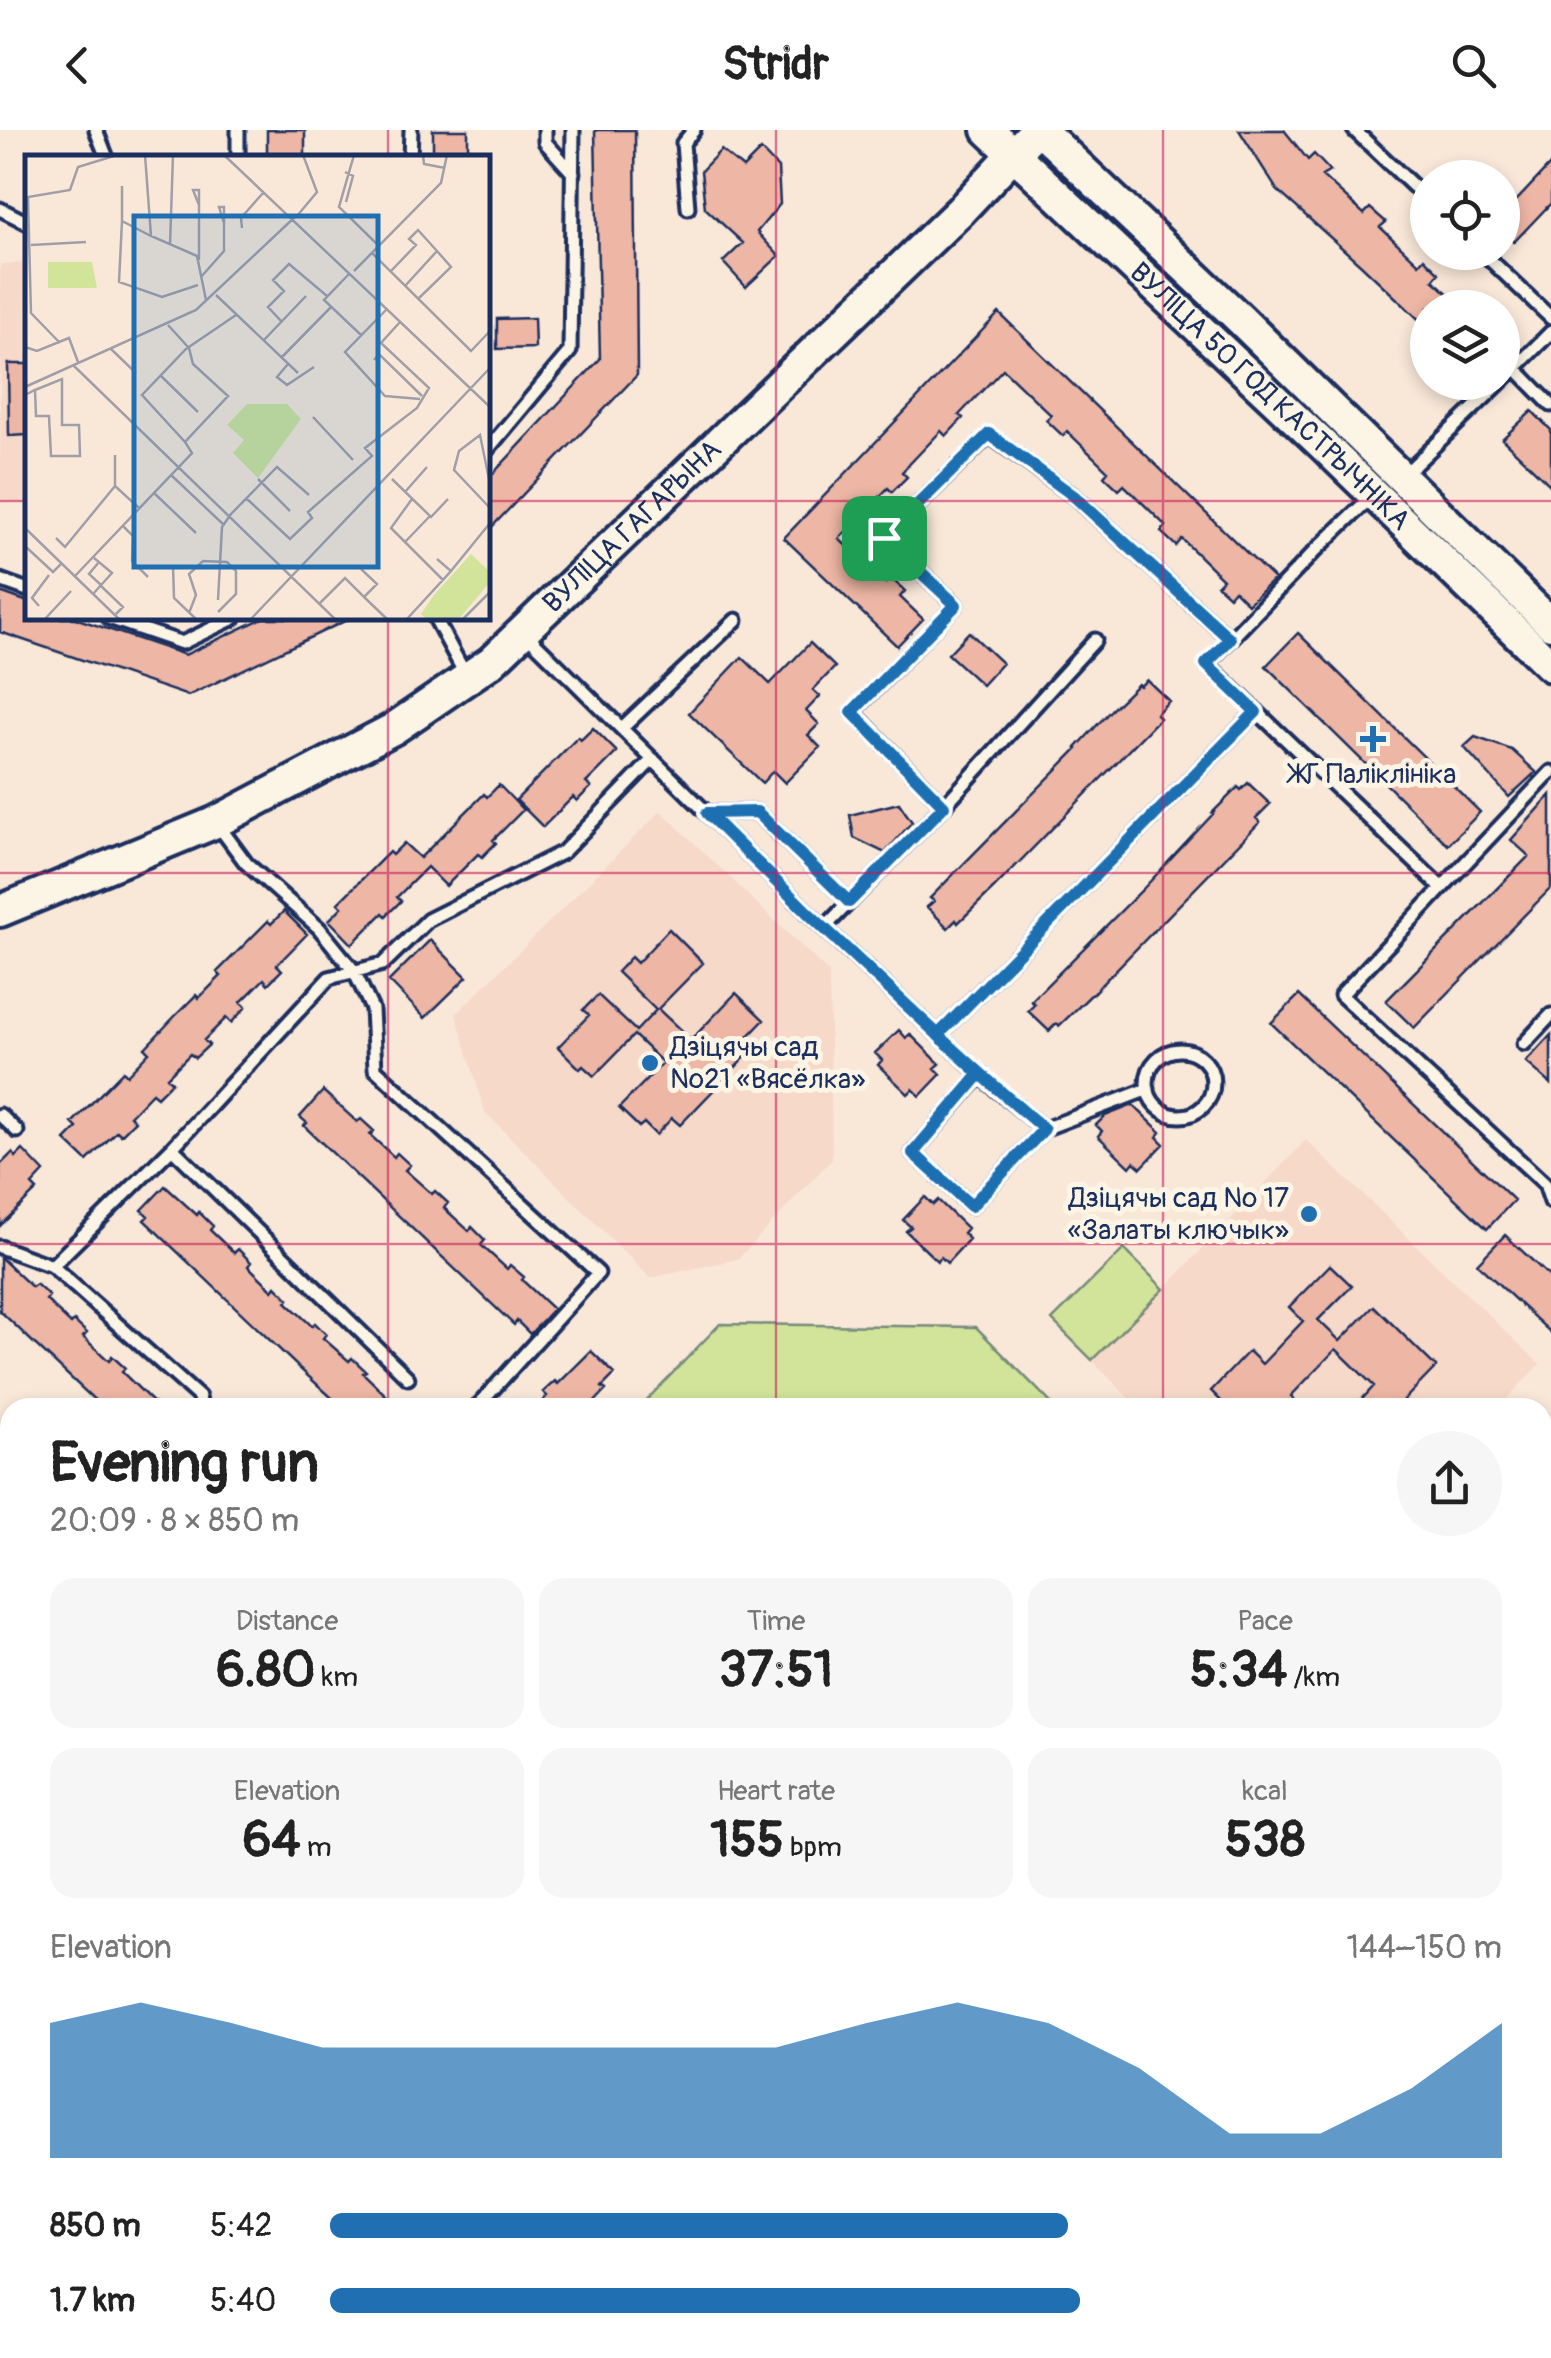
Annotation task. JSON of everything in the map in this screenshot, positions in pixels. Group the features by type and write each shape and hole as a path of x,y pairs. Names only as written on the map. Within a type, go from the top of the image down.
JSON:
{"main road":[{"name":"ВУЛІЦА 50 ГОД КАСТРЫЧНІКА","path":"988,130 1387,486 1551,624"},
{"name":"ВУЛІЦА 50 ГОД КАСТРЫЧНІКА","path":"1038,130 1240,319 1551,666"},
{"name":"ВУЛІЦА ГАГАРЫНА","path":"0,911 216,822 394,729 491,662 960,211 1038,130"}],"lane":[{"path":"96,130 106,155"},
{"path":"410,155 411,130"},
{"path":"545,130 545,142 573,174"},
{"path":"490,447 570,351 573,130"},
{"path":"688,208 683,143 694,130"},
{"path":"1354,130 1410,183"},
{"path":"0,208 25,221"},
{"path":"1501,270 1551,318"},
{"path":"1520,363 1551,332"},
{"path":"1520,373 1551,405"},
{"path":"1442,888 1206,664 1316,550 1482,400"},
{"path":"944,806 852,712 956,605 884,538 989,434 1074,496 1230,639"},
{"path":"0,580 25,589"},
{"path":"114,620 182,643 230,620"},
{"path":"436,620 467,678"},
{"path":"622,728 736,620"},
{"path":"523,631 824,928 1044,1129"},
{"path":"824,928 944,806 1095,640"},
{"path":"938,1035 1256,712"},
{"path":"52,1266 172,1148 329,978 383,964 428,920 563,852 653,759"},
{"path":"1551,772 1342,995 1545,1184 1551,1202"},
{"path":"707,813 757,812 849,902"},
{"path":"216,822 246,863 319,928 354,971 372,1009 375,1068 598,1274 485,1398"},
{"path":"1524,1044 1551,1015"},
{"path":"1176,1051 1196,1054 1213,1080 1208,1101 1191,1114 1180,1116 1159,1108 1148,1089 1151,1068 1157,1060 1176,1051"},
{"path":"980,1074 913,1153 971,1206 1044,1129 1148,1089"},
{"path":"0,1115 17,1131"},
{"path":"172,1148 408,1378"},
{"path":"0,1247 52,1266 199,1398"}],"shaded area":[{"path":"25,263 25,504 0,501 0,264"},
{"name":"Дзіцячы сад №21 «Вясёлка»","path":"661,811 829,973 832,1159 738,1259 650,1278 485,1112 456,1014"},
{"name":"Дзіцячы сад № 17 «Залаты ключык»","path":"1306,1140 1540,1364 1508,1398 1128,1398 1092,1360"}],"green space":[{"path":"1124,1249 1164,1289 1092,1360 1052,1320"},
{"path":"720,1324 976,1327 1046,1398 649,1398"}],"building":[{"path":"267,130 305,130 305,155 267,155"},
{"path":"433,130 468,130 468,155 433,155"},
{"path":"595,130 635,130 637,375 490,529 490,477 600,359"},
{"path":"1239,130 1284,130 1308,160 1314,154 1330,171 1322,176 1364,214 1370,208 1386,222 1380,227 1410,255 1410,270 1436,270 1439,273 1433,280 1444,290 1410,290 1410,311 1277,190"},
{"path":"721,150 743,168 761,150 778,168 780,204 757,232 779,256 746,287 723,262 743,243 705,208 701,171"},
{"path":"1551,164 1551,203 1520,236 1520,197"},
{"path":"999,313 1274,579 1248,604 1234,590 1229,596 1217,585 1223,579 1182,539 1176,546 1161,532 1166,526 1124,485 1119,490 1104,476 1108,471 1067,431 1063,436 1046,420 1051,415 1003,369 959,415 963,418 946,436 941,431 902,472 907,477 892,492 888,488 839,539 886,583 891,578 905,591 900,597 923,619 897,646 784,538"},
{"path":"534,318 535,348 497,349 497,319"},
{"path":"8,364 25,364 25,435 9,436"},
{"path":"1532,411 1551,430 1551,486 1502,439"},
{"path":"0,592 25,601 25,620 81,620 185,655 259,620 347,620 188,696 0,632"},
{"path":"969,632 1002,663 982,685 948,654"},
{"name":"ЖГ Паліклініка","path":"1298,633 1480,812 1448,845 1266,666"},
{"path":"810,643 835,667 813,690 820,696 806,711 819,724 808,735 820,747 785,783 773,771 762,783 689,713 742,657 770,684"},
{"path":"1147,680 1169,701 1156,714 1160,718 994,888 948,928 927,907 934,901 930,898 1111,710"},
{"path":"593,728 617,752 586,783 591,787 577,801 573,797 543,827 516,800 578,737 581,740"},
{"path":"1475,737 1512,750 1536,772 1509,797 1464,747"},
{"path":"1248,783 1270,804 1256,818 1260,822 1094,992 1049,1031 1028,1011 1035,1004 1031,1001 1212,813 1238,787 1241,790"},
{"path":"499,785 523,810 482,857 478,854 446,886 427,867 397,897 401,901 352,944 329,920 342,907 338,903 389,852 392,855 404,843 420,858 484,794 487,797"},
{"path":"1551,795 1551,888 1414,1028 1386,1001 1529,856 1511,840"},
{"path":"899,803 912,822 885,853 854,838 850,815"},
{"path":"284,911 307,934 277,965 282,970 268,984 264,979 241,1002 246,1007 231,1023 226,1018 204,1040 209,1045 195,1058 190,1054 167,1077 172,1082 157,1097 152,1093 130,1116 135,1121 121,1135 117,1131 87,1161 65,1140 77,1128 72,1123 123,1071 127,1075 149,1052 145,1048 176,1015 221,976 217,972 268,921 271,924"},
{"path":"669,929 703,963 658,1009 691,1040 736,993 764,1020 742,1043 751,1051 680,1125 672,1118 656,1135 644,1123 639,1127 619,1108 663,1063 634,1035 594,1076 583,1066 580,1069 558,1047 589,1015 583,1010 598,995 636,1031 656,1010 617,972 631,957 637,963"},
{"path":"430,940 467,977 425,1018 389,981"},
{"path":"1299,995 1514,1200 1487,1229 1271,1023"},
{"path":"899,1030 906,1038 910,1034 940,1064 935,1068 941,1074 920,1096 913,1089 908,1094 878,1065 882,1060 875,1053"},
{"path":"1551,1035 1551,1084 1526,1062"},
{"path":"323,1091 357,1122 361,1119 374,1131 370,1135 394,1157 397,1153 410,1165 405,1170 448,1203 444,1208 469,1231 472,1227 485,1240 481,1245 507,1269 510,1265 524,1277 522,1280 553,1309 530,1334 517,1321 514,1325 304,1126 307,1123 300,1117"},
{"path":"1133,1105 1161,1132 1157,1137 1164,1144 1141,1168 1134,1162 1130,1167 1098,1136 1102,1131 1096,1125 1105,1116"},
{"path":"23,1150 44,1172 32,1185 37,1190 0,1226 0,1165 12,1153 16,1157"},
{"path":"165,1186 197,1215 199,1212 213,1226 210,1230 234,1253 238,1249 251,1262 248,1266 273,1290 276,1286 289,1299 286,1302 312,1326 315,1323 326,1334 323,1338 349,1361 352,1358 389,1398 332,1398 144,1220 148,1216 142,1210"},
{"path":"925,1197 933,1205 938,1200 967,1228 963,1233 969,1239 947,1263 941,1257 937,1261 906,1231 911,1227 903,1220"},
{"path":"1505,1235 1551,1278 1551,1333 1477,1264"},
{"path":"0,1257 32,1287 36,1284 49,1296 46,1300 71,1324 74,1321 87,1333 83,1337 109,1361 112,1356 125,1368 122,1372 149,1398 92,1398 0,1311"},
{"path":"1330,1265 1352,1286 1318,1320 1340,1341 1374,1306 1436,1367 1406,1398 1363,1398 1374,1386 1336,1349 1293,1398 1218,1398 1211,1391 1249,1351 1262,1364 1303,1321 1289,1307"},
{"path":"591,1351 615,1374 602,1387 606,1390 598,1398 545,1398 543,1392 555,1381 558,1384"}],"place":[{"name":"ЖГ Паліклініка","path":"1373,739"},
{"name":"Дзіцячы сад №21 «Вясёлка»","path":"650,1063"},
{"name":"Дзіцячы сад № 17 «Залаты ключык»","path":"1309,1214"}],"route":[{"path":"884,538 956,605 852,712 944,806 849,902 757,812 707,813 807,912 980,1074 913,1153 971,1206 1044,1129 997,1090 980,1074 938,1035 1256,712 1206,664 1230,639 1074,496 989,434 884,538"}]}
